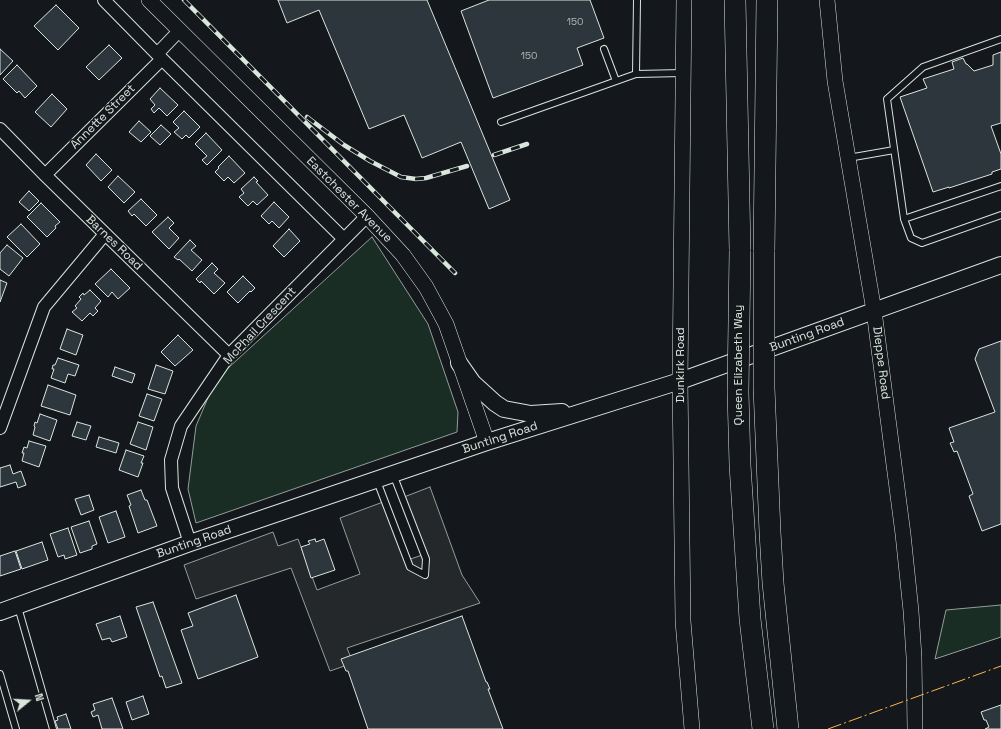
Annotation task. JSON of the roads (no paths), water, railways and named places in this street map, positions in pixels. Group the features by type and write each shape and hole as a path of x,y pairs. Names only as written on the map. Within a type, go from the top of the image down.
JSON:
{"highway":[{"name":"Queen Elizabeth Way","path":"735,0 740,251 738,392 740,465 750,619 763,729"},
{"name":"Queen Elizabeth Way","path":"767,0 764,388 773,583 788,729"}],"main road":[{"name":"Bunting Road","path":"0,612 190,543 487,442 680,381 1001,265"},
{"path":"459,363 473,383 495,403 504,408 531,414 547,414 593,409"}],"street":[{"path":"104,0 344,239"},
{"name":"Eastchester Avenue","path":"149,0 367,216 404,255 426,287 446,324 487,442"},
{"name":"Dunkirk Road","path":"684,0 680,381 683,621 692,729"},
{"name":"Dieppe Road","path":"827,0 835,81 874,311 903,534 914,657 915,729"},
{"name":"Annette Street","path":"45,176 160,57 179,31"},
{"name":"Barnes Road","path":"0,129 45,176 229,355"},
{"name":"McPhail Crescent","path":"190,543 172,488 171,460 181,426 229,355 367,216"},
{"path":"0,428 44,308 105,234"}],"lane":[{"path":"636,0 636,74"},
{"path":"1001,39 923,67 887,99 904,219 911,238 922,243 1001,215"},
{"path":"604,49 616,81"},
{"path":"501,122 636,74 684,73"},
{"path":"848,158 894,150"},
{"path":"904,219 1001,186"},
{"path":"376,480 410,568 425,575 426,559 393,474"},
{"path":"18,606 53,729"},
{"path":"0,674 16,729"}],"railway":[{"path":"184,0 455,273"},
{"path":"307,117 344,145 370,161 401,177 416,179 426,178 467,166"},
{"path":"494,155 527,144"}]}
